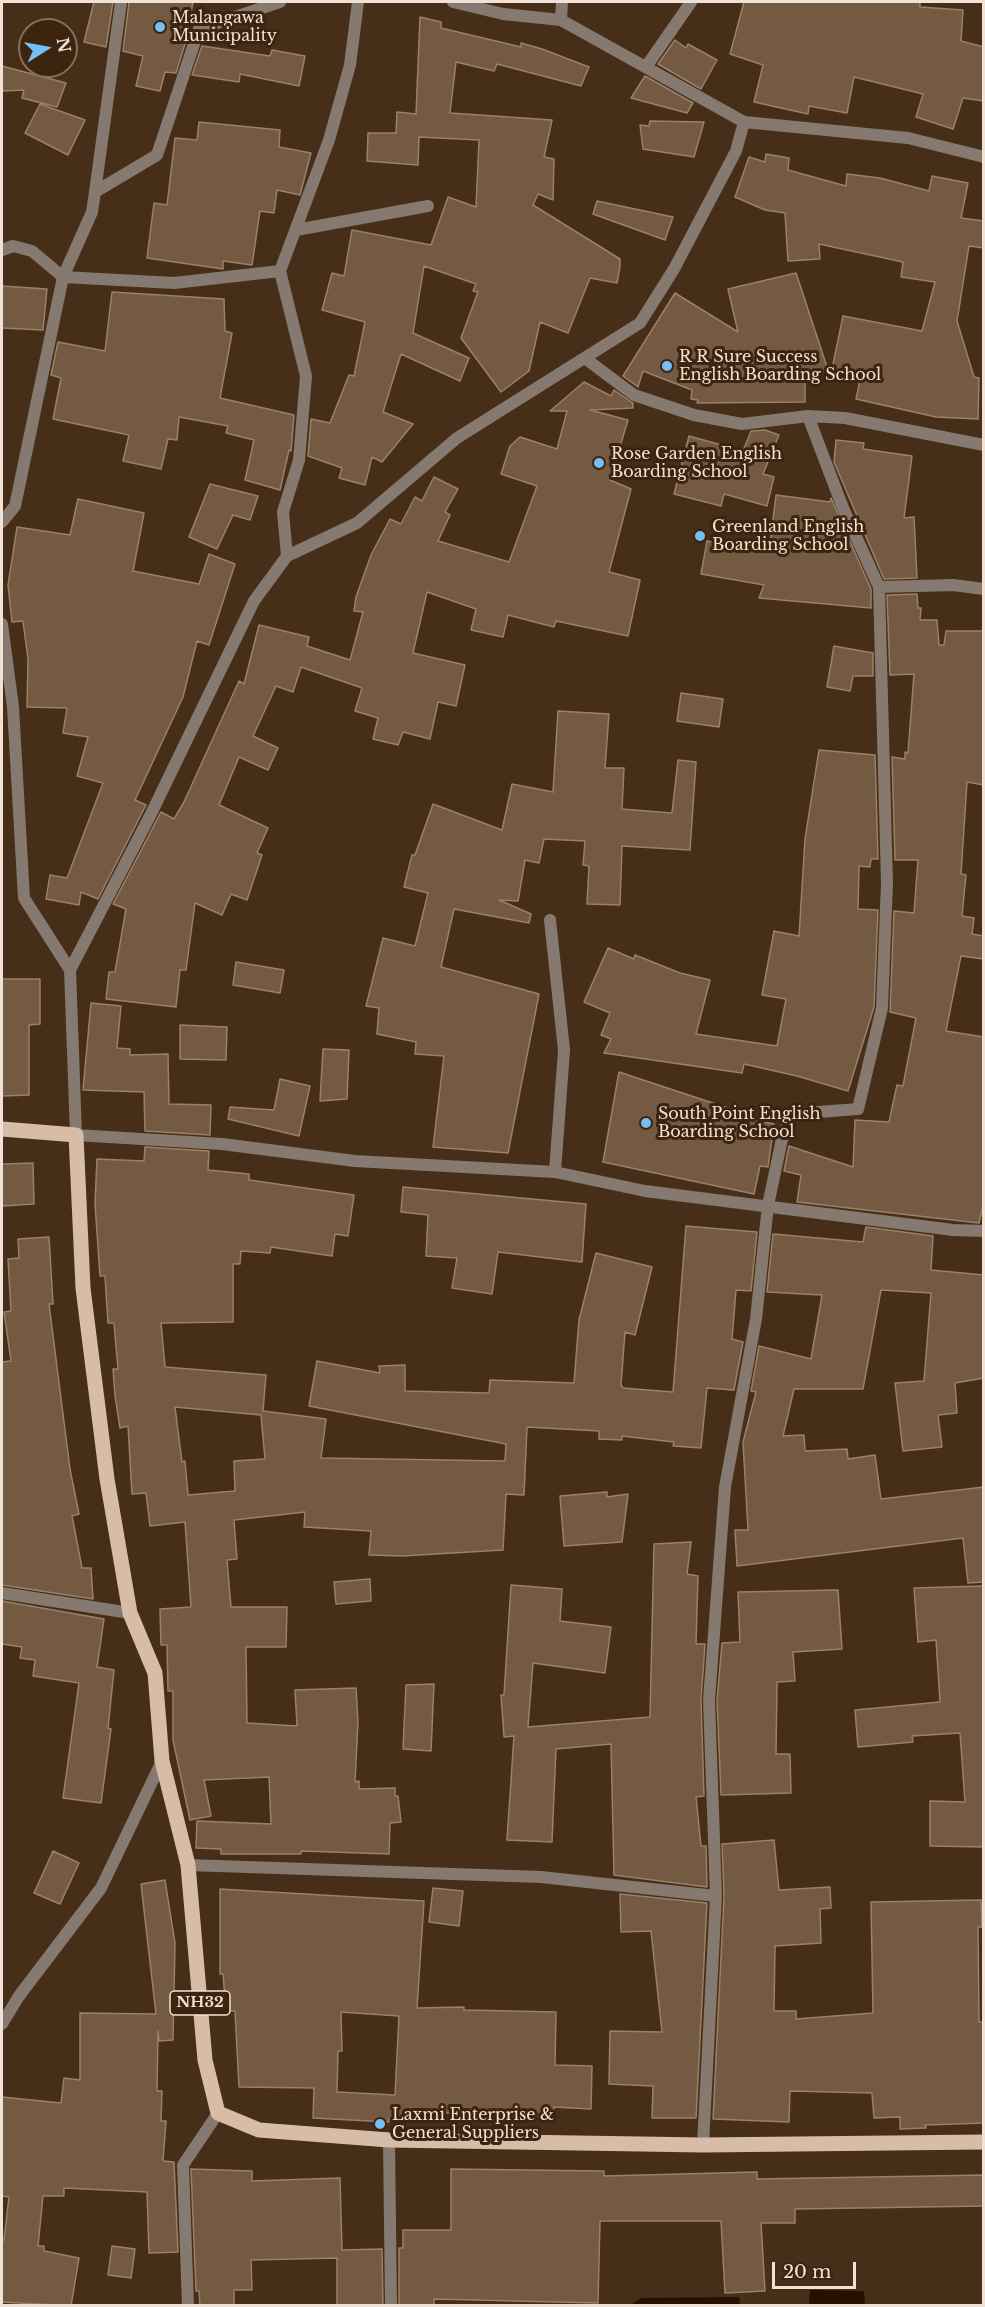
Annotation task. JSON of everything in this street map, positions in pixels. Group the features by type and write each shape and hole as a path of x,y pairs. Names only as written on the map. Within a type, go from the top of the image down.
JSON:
{"main road":[{"path":"2,1129 76,1135"},
{"name":"NH32","path":"76,1135 83,1288 107,1479 130,1613 155,1673 162,1761 188,1865 205,2060 218,2113"},
{"path":"218,2113 259,2130 389,2140 703,2145 984,2142"}],"street":[{"path":"2,522 15,506 63,278 92,212 121,2"},
{"path":"95,192 157,155 199,29 272,2 280,2"},
{"path":"287,556 283,512 299,460 306,376 280,271 329,140 350,65 358,2"},
{"path":"453,2 503,14 561,20 744,122 908,138 984,157"},
{"path":"561,20 562,2"},
{"path":"646,67 691,2"},
{"path":"744,122 736,151 674,269 640,323 457,438 357,523 287,556 254,601 150,816 70,970 76,1135 222,1144 355,1161 555,1172 645,1191 953,1230 984,1231"},
{"path":"296,230 428,206"},
{"path":"2,250 14,246 32,251 63,278 174,283 280,271"},
{"path":"586,359 634,394 694,415 742,424 807,416 846,418 984,445"},
{"path":"703,2145 716,1896 709,1700 725,1487 756,1319 768,1205 782,1139 792,1114 858,1109 882,1008 887,883 879,587 843,508 807,416"},
{"path":"879,587 953,585 984,589"},
{"path":"2,624 12,707 24,898 70,970"},
{"path":"550,920 564,1050 555,1172"},
{"path":"2,1593 130,1613"},
{"path":"2,2024 19,1996 101,1888 162,1761"},
{"path":"188,1865 541,1877 716,1896"},
{"path":"188,2306 183,2164 218,2113"},
{"path":"389,2140 391,2306"}],"shaded area":[{"path":"810,2290 864,2291 865,2305 809,2305"},
{"path":"739,2297 740,2305 630,2305 642,2298"}],"building":[{"path":"94,2 113,2 106,47 84,42"},
{"name":"Malangawa Municipality","path":"129,2 193,2 185,44 176,73 165,72 160,91 136,86 143,56 123,51"},
{"path":"744,2 920,2 920,7 963,10 961,41 984,47 984,101 963,98 953,129 916,117 923,94 854,77 847,113 809,106 808,114 754,102 763,65 730,54"},
{"path":"420,17 441,22 441,28 521,47 521,43 589,67 581,86 497,64 494,71 456,62 450,113 552,120 544,157 554,159 553,200 538,194 533,205 620,259 620,266 617,283 590,278 568,333 540,322 529,371 501,392 461,338 478,292 473,291 476,284 424,266 413,333 469,358 460,381 401,354 383,412 413,424 382,462 372,457 365,485 339,478 342,468 308,456 311,419 330,423 349,375 354,376 365,322 322,310 332,273 344,276 352,230 431,245 448,197 476,207 479,140 419,137 418,165 367,161 368,133 396,133 397,112 416,114"},
{"path":"675,40 686,48 688,44 717,60 701,89 658,64"},
{"path":"202,46 270,56 272,50 305,56 299,86 240,74 239,82 192,75"},
{"path":"2,66 18,70 18,78 47,78 66,83 57,107 22,98 24,90 2,91"},
{"path":"645,76 693,103 687,113 631,98"},
{"path":"40,104 85,120 68,155 25,133"},
{"path":"650,121 704,122 694,157 643,149 640,125 649,126"},
{"path":"199,122 280,130 279,147 311,153 300,195 277,190 274,213 260,211 252,265 223,261 223,269 147,258 154,203 167,205 175,138 197,140"},
{"path":"766,154 789,158 788,170 846,186 847,174 880,178 929,191 932,176 968,183 961,218 984,221 984,248 969,246 957,321 974,377 979,378 978,419 936,417 856,399 860,380 831,374 843,316 922,331 935,282 901,277 903,262 819,244 820,259 788,261 785,213 765,210 735,197 749,157 765,162"},
{"path":"597,201 673,217 665,240 593,214"},
{"path":"796,273 829,373 805,369 805,402 697,403 698,400 691,399 692,390 643,371 638,387 623,376 675,293 738,332 728,289"},
{"path":"2,286 47,289 43,330 2,328"},
{"path":"112,292 224,299 225,331 232,333 220,398 294,415 291,451 289,450 280,490 245,480 254,440 226,433 228,426 179,417 177,440 168,439 161,469 123,461 129,435 53,419 61,378 51,375 58,342 105,351"},
{"path":"584,382 611,396 614,390 633,403 633,408 590,410 628,420 610,480 631,489 609,572 640,580 628,636 556,621 554,627 508,615 503,637 471,630 476,609 427,592 413,653 465,665 456,706 438,702 430,739 403,732 398,745 373,739 378,718 355,711 362,688 301,667 293,692 276,686 253,736 278,748 268,770 239,757 219,805 268,828 257,853 262,855 247,900 231,894 222,915 195,903 186,970 180,970 176,1007 106,999 109,972 115,972 126,909 113,904 161,812 174,819 184,802 239,681 244,684 259,625 309,637 307,646 350,660 363,612 354,611 356,597 371,555 390,519 401,524 415,497 422,501 434,477 458,489 445,512 450,515 438,541 509,562 537,486 501,474 510,446 520,437 557,449 567,411 550,411"},
{"path":"765,430 779,435 763,474 774,477 767,506 724,494 721,506 674,494 689,436 743,451 751,431"},
{"path":"836,440 864,443 863,449 912,456 904,518 914,517 917,578 884,579 834,462"},
{"path":"210,484 258,496 250,520 233,515 217,549 189,537"},
{"path":"776,495 830,502 831,498 871,589 871,608 759,598 764,585 701,574 707,541 769,551"},
{"path":"78,499 144,513 133,571 199,584 209,554 235,564 209,645 197,641 183,697 135,800 146,805 98,899 81,892 79,905 46,899 50,875 67,878 103,783 77,776 88,737 63,733 67,708 27,707 28,659 23,621 12,622 8,585 17,527 70,535"},
{"path":"917,594 918,608 921,608 920,620 937,620 939,645 944,645 946,631 984,631 984,785 967,782 961,874 966,875 962,916 974,918 972,934 984,936 984,959 961,956 946,1031 984,1037 984,1201 979,1223 797,1202 801,1175 784,1171 789,1146 853,1167 855,1120 889,1122 897,1085 903,1086 916,1018 890,1012 894,911 914,913 918,860 895,860 892,757 905,759 905,752 908,753 914,674 890,675 887,595"},
{"path":"834,646 873,653 873,676 853,676 850,691 827,687"},
{"path":"681,693 723,699 719,727 677,721"},
{"path":"558,711 609,714 605,768 624,768 622,809 672,813 678,760 696,762 690,850 622,846 620,905 587,904 589,866 583,865 585,841 544,839 539,863 525,860 518,901 499,900 531,914 529,923 454,909 441,967 539,994 508,1153 433,1147 444,1056 415,1054 416,1042 377,1034 379,1008 366,1006 383,938 415,946 428,893 404,887 412,855 415,855 433,804 502,830 512,784 553,792"},
{"path":"819,750 875,755 878,859 871,859 870,867 859,866 858,909 878,910 874,1007 848,1091 744,1064 742,1073 604,1053 611,1039 601,1035 610,1013 584,1002 608,948 634,959 635,955 680,973 710,980 696,1034 777,1046 786,999 762,995 774,931 799,936 805,839"},
{"path":"236,962 284,970 280,993 233,985"},
{"path":"2,979 40,979 40,1024 29,1025 29,1095 2,1096"},
{"path":"91,1003 121,1006 117,1048 130,1049 130,1055 168,1054 169,1104 211,1105 210,1135 145,1131 144,1092 83,1090"},
{"path":"180,1025 227,1027 226,1060 180,1059"},
{"path":"323,1049 349,1050 347,1099 320,1101"},
{"path":"619,1072 749,1115 748,1118 774,1124 768,1167 760,1166 754,1194 603,1162"},
{"path":"280,1079 310,1086 299,1136 228,1119 230,1107 274,1110"},
{"path":"145,1147 209,1151 208,1170 249,1174 249,1180 354,1195 348,1236 335,1234 332,1256 271,1247 270,1253 241,1251 240,1264 233,1264 233,1322 161,1323 165,1367 266,1375 263,1411 326,1419 321,1458 505,1461 506,1444 309,1406 317,1361 380,1373 379,1366 405,1365 405,1391 489,1393 490,1380 574,1383 579,1320 596,1253 652,1267 635,1335 625,1332 621,1385 623,1388 673,1392 686,1226 757,1232 751,1291 736,1290 732,1339 743,1342 734,1390 707,1388 701,1448 673,1446 674,1442 622,1436 622,1440 599,1439 599,1431 527,1427 524,1495 506,1494 503,1550 402,1556 369,1555 371,1531 304,1527 305,1512 234,1520 237,1559 227,1560 231,1607 287,1607 286,1647 246,1647 247,1723 297,1726 295,1690 356,1688 358,1721 355,1782 359,1781 359,1789 395,1788 395,1796 398,1796 401,1822 390,1823 389,1854 301,1851 301,1854 221,1854 221,1849 196,1848 197,1821 271,1824 269,1777 204,1780 211,1816 190,1820 173,1740 173,1691 168,1691 167,1645 161,1645 160,1609 191,1607 185,1522 150,1526 146,1493 132,1494 128,1426 120,1428 115,1396 113,1369 118,1369 114,1323 108,1323 105,1276 100,1276 95,1203 97,1159 144,1161","holes":["175,1407 261,1415 265,1459 234,1461 235,1491 188,1495 185,1461 182,1462"]},
{"path":"33,1163 34,1204 2,1206 2,1164"},
{"path":"403,1187 586,1204 582,1262 498,1252 492,1294 452,1288 457,1258 426,1256 428,1215 401,1212"},
{"path":"866,1227 933,1236 931,1270 984,1275 984,1378 955,1383 957,1413 938,1415 942,1447 903,1451 895,1383 924,1381 931,1293 881,1290 863,1389 794,1389 783,1436 804,1435 805,1451 847,1449 848,1459 875,1455 881,1499 984,1487 984,1582 968,1583 963,1538 737,1566 735,1530 748,1530 743,1442 756,1392 751,1391 759,1346 811,1359 822,1295 767,1292 773,1234 863,1242"},
{"path":"49,1237 53,1304 49,1304 70,1469 79,1514 72,1516 82,1568 91,1568 93,1599 2,1585 2,1362 11,1361 4,1312 11,1311 8,1259 19,1258 18,1239"},
{"path":"607,1492 607,1497 628,1494 622,1542 564,1546 560,1496"},
{"path":"691,1542 687,1574 698,1576 696,1644 705,1644 701,1700 704,1796 696,1797 701,1846 706,1846 707,1887 614,1875 611,1744 556,1749 552,1842 507,1840 514,1736 504,1737 501,1695 504,1695 511,1585 562,1589 560,1621 611,1627 605,1673 533,1663 528,1727 650,1717 654,1544"},
{"path":"370,1579 371,1601 336,1604 334,1582"},
{"path":"984,1586 984,1847 930,1846 930,1801 965,1802 960,1733 912,1736 913,1742 858,1747 855,1710 940,1702 936,1640 918,1642 914,1588"},
{"path":"838,1590 842,1649 793,1652 795,1681 777,1682 776,1754 790,1754 791,1793 721,1795 717,1700 722,1643 740,1642 738,1592"},
{"path":"2,1601 104,1619 97,1667 114,1670 108,1728 111,1729 101,1803 63,1798 79,1683 33,1676 35,1660 20,1658 22,1647 2,1644"},
{"path":"434,1684 431,1751 403,1749 406,1685"},
{"path":"774,1840 779,1890 830,1887 831,1908 820,1909 821,1943 775,1946 774,2011 796,2011 796,2019 873,2013 871,1902 981,1900 982,1927 978,1927 979,2022 984,2022 984,2123 925,2125 926,2128 900,2129 900,2117 874,2118 872,2093 790,2091 789,2122 713,2119 724,1896 722,1844"},
{"path":"53,1851 79,1863 60,1904 34,1893"},
{"path":"165,1880 175,1943 173,2040 159,2041 158,2031 157,2091 162,2091 161,2121 166,2121 163,2161 174,2162 178,2252 149,2253 147,2192 64,2188 64,2196 43,2196 38,2246 44,2246 44,2251 79,2258 71,2306 2,2302 2,2240 4,2240 9,2197 2,2196 2,2097 61,2103 64,2078 80,2080 80,2013 156,2014 141,1884"},
{"path":"433,1888 463,1891 459,1926 429,1922"},
{"path":"220,1889 424,1901 417,2008 464,2007 464,2010 556,2012 555,2065 592,2066 591,2109 554,2107 554,2118 471,2116 471,2114 408,2111 408,2120 389,2119 389,2122 313,2118 314,2088 239,2087 235,2011 226,2011 223,1974 220,1974","holes":["341,2012 399,2016 395,2095 337,2092 338,2051 342,2051"]},
{"path":"620,1894 707,1903 696,2118 652,2118 653,2086 609,2084 610,2031 662,2032 651,1931 621,1932"},
{"path":"191,2169 252,2171 252,2181 340,2178 342,2250 382,2249 383,2305 337,2306 337,2258 251,2260 252,2290 234,2290 234,2306 200,2306 199,2291 196,2291"},
{"path":"451,2169 604,2171 604,2176 757,2172 757,2179 984,2175 984,2206 795,2209 795,2223 761,2223 765,2291 725,2293 721,2221 600,2221 598,2303 434,2299 434,2306 399,2305 399,2248 403,2248 403,2230 451,2230"},
{"path":"112,2246 135,2249 131,2278 108,2275"}],"place":[{"name":"Malangawa Municipality","path":"160,27"},
{"name":"R R Sure Success English Boarding School","path":"667,366"},
{"name":"Rose Garden English Boarding School","path":"599,463"},
{"name":"Greenland English Boarding School","path":"700,536"},
{"name":"South Point English Boarding School","path":"646,1123"},
{"name":"Laxmi Enterprise & General Suppliers","path":"380,2124"}]}
